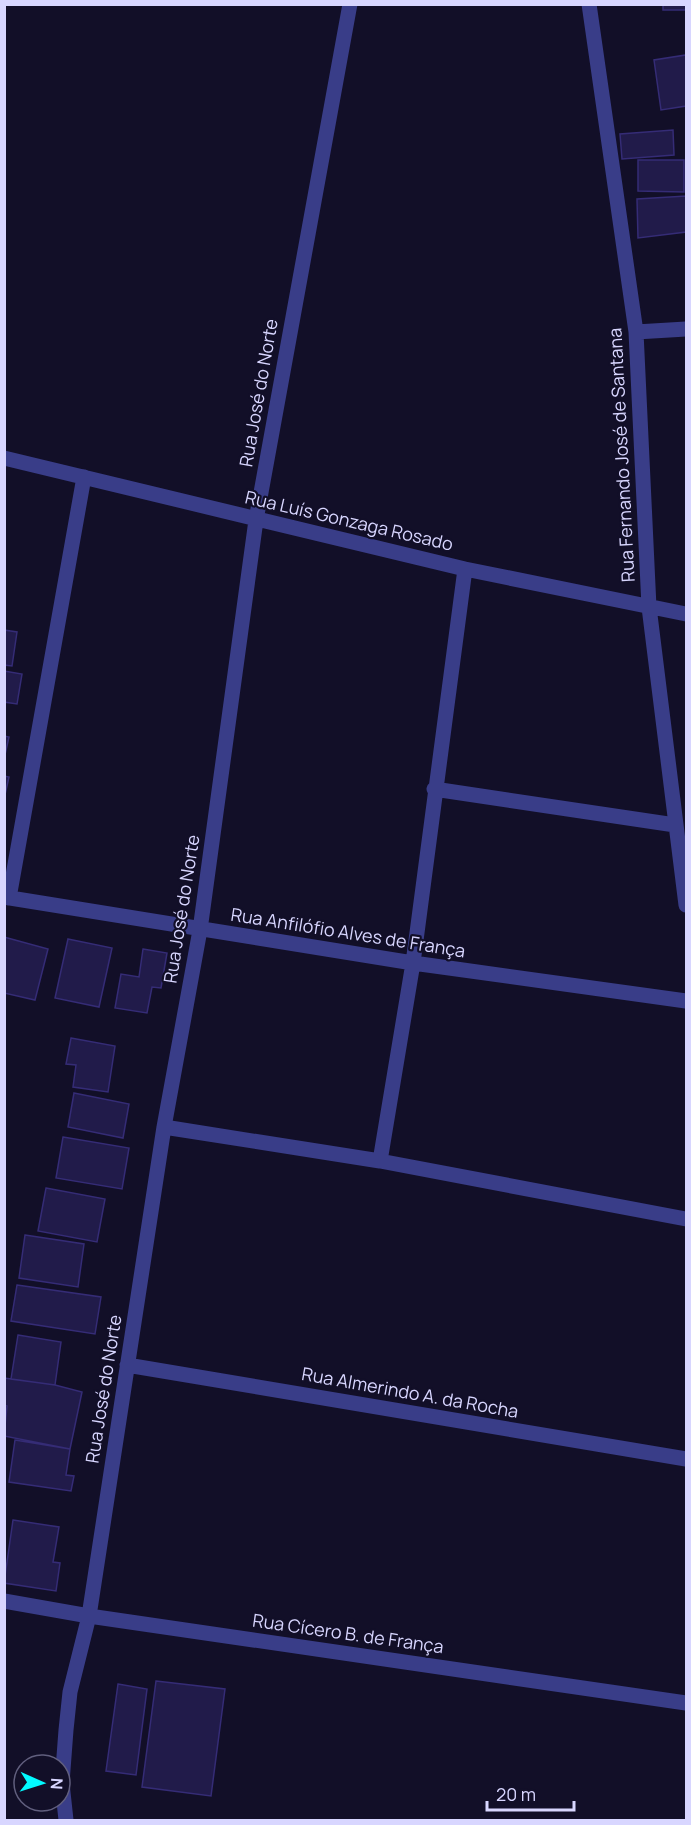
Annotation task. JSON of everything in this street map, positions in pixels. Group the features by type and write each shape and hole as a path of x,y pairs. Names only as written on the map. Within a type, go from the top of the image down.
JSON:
{"street":[{"name":"Rua José do Norte","path":"66,1821 62,1784 70,1692 89,1616 164,1127 200,930 256,520 350,4"},
{"name":"Rua Fernando José de Santana","path":"589,4 636,332 649,607 687,905"},
{"path":"636,332 687,329"},
{"name":"Rua Luís Gonzaga Rosado","path":"4,458 465,569 687,614"},
{"path":"7,898 84,477"},
{"path":"380,1161 413,963 434,789 465,569"},
{"path":"434,789 675,825"},
{"name":"Rua Anfilófio Alves de França","path":"7,898 413,963 687,1001"},
{"path":"164,1127 380,1161 687,1220"},
{"name":"Rua Almerindo A. da Rocha","path":"127,1365 687,1459"},
{"name":"Rua Cícero B. de França","path":"4,1601 89,1616 687,1704"}],"building":[{"path":"663,4 686,4 686,10 663,10"},
{"path":"686,55 686,106 661,110 654,60"},
{"path":"673,130 674,155 622,159 620,134"},
{"path":"638,160 684,160 684,192 638,191"},
{"path":"686,196 686,232 638,238 637,199"},
{"path":"4,630 17,632 12,666 4,665"},
{"path":"4,671 22,674 17,704 4,702"},
{"path":"4,736 9,737 4,759"},
{"path":"4,776 9,777 4,799"},
{"path":"4,937 48,949 35,1000 4,993"},
{"path":"68,939 112,948 99,1007 55,998"},
{"path":"143,949 167,953 161,988 152,987 147,1013 115,1008 121,974 139,977"},
{"path":"71,1038 115,1046 108,1092 73,1087 76,1065 66,1064"},
{"path":"74,1093 129,1104 123,1138 68,1127"},
{"path":"63,1137 129,1148 122,1189 56,1178"},
{"path":"46,1188 105,1199 97,1242 38,1231"},
{"path":"25,1235 84,1244 78,1287 19,1278"},
{"path":"17,1285 101,1297 95,1334 11,1321"},
{"path":"18,1335 61,1342 55,1385 11,1379"},
{"path":"4,1378 55,1385 82,1392 70,1449 4,1436 7,1406 4,1405"},
{"path":"15,1440 70,1449 66,1475 74,1476 71,1491 9,1482"},
{"path":"13,1520 59,1527 53,1562 60,1563 56,1591 4,1583"},
{"path":"156,1681 225,1689 211,1796 142,1787"},
{"path":"118,1684 147,1689 136,1775 106,1771"}]}
